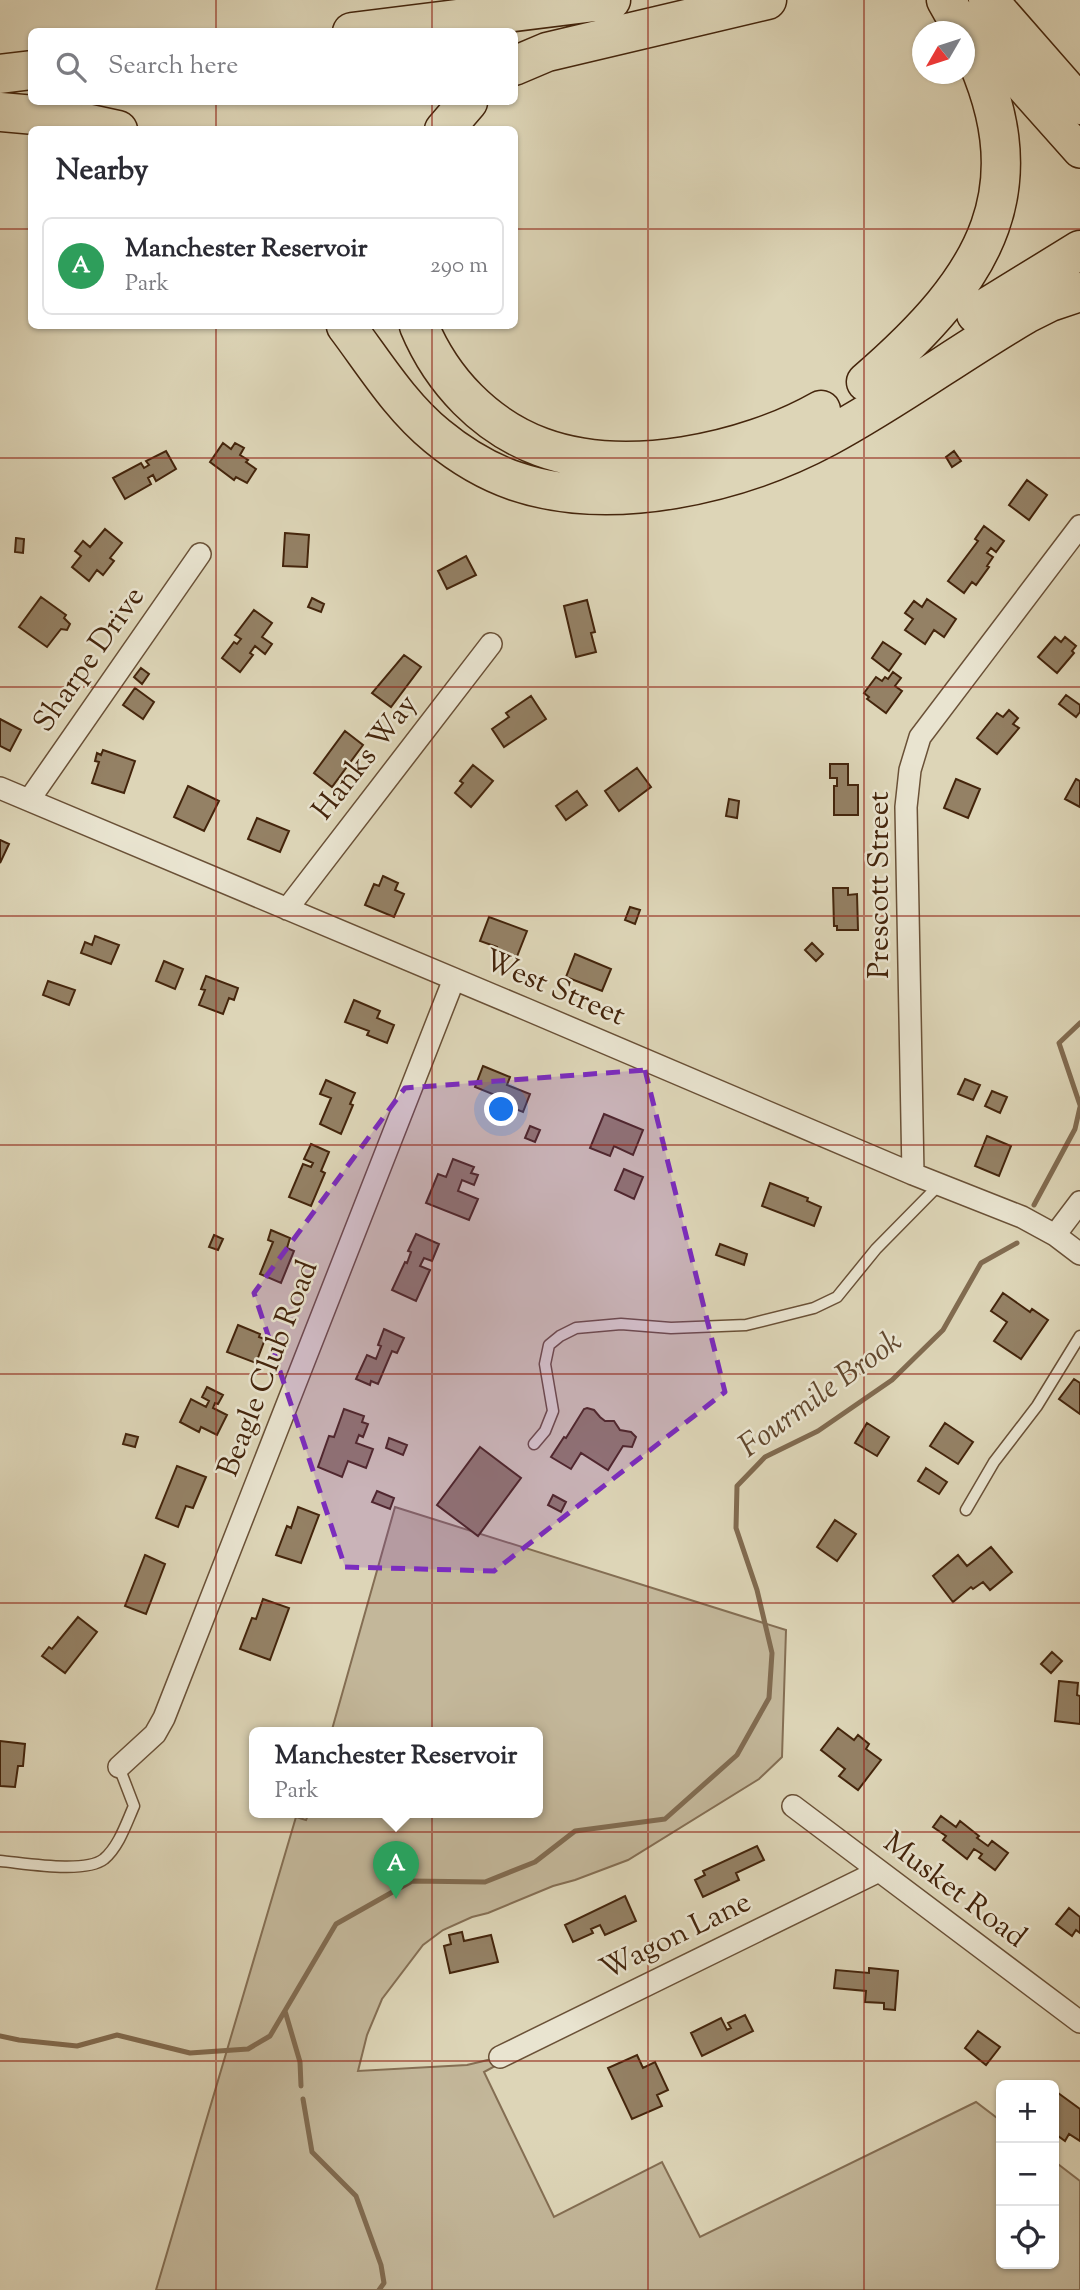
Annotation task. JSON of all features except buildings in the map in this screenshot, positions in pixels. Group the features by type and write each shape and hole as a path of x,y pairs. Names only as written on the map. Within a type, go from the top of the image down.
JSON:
{"highway":[{"path":"384,28 611,0"},
{"path":"518,64 547,52 767,0"},
{"path":"947,0 958,21"},
{"path":"989,0 1080,105"},
{"path":"866,382 911,342 956,290 984,244 996,209 1002,169 1000,130 985,77 975,56"},
{"path":"0,74 28,70"},
{"path":"447,126 465,105"},
{"path":"0,112 58,117 100,126"},
{"path":"420,329 447,376 466,398 516,435 543,448 587,458 667,458 732,445 792,424 866,382 1080,250"},
{"path":"348,329 413,413 436,436 463,455 503,477 529,485 570,493 617,494 648,492 710,481 761,466 802,449 851,423 1026,314 1080,292"}],"main road":[{"path":"947,0 1080,151"}],"street":[{"name":"Prescott Street","path":"913,1174 906,807 910,770 920,737 1080,526"},
{"name":"Sharpe Drive","path":"29,800 200,554"},
{"name":"Hanks Way","path":"287,909 491,644"},
{"name":"West Street","path":"0,788 913,1174 1022,1217 1080,1254"},
{"name":"Beagle Club Road","path":"119,1767 149,1740 164,1718 454,979"},
{"path":"1055,1236 1080,1202"},
{"name":"Musket Road","path":"793,1806 1080,2022"},
{"name":"Wagon Lane","path":"499,2057 879,1871"}],"lane":[{"path":"534,1444 545,1431 553,1411 545,1364 549,1345 559,1336 576,1328 621,1324 671,1328 746,1325 814,1308 837,1297 876,1249 940,1184"},
{"path":"966,1510 994,1462 1037,1406 1080,1336"},
{"path":"0,1861 82,1867 102,1861 115,1847 134,1806 119,1767"}],"highlighted area":[{"path":"645,1070 725,1392 494,1571 345,1567 254,1293 405,1088"}],"shaded area":[{"path":"395,1507 786,1630 782,1757 759,1779 628,1860 553,1886 443,1930 423,1945 382,1999 367,2035 358,2071 467,2065 521,2052 484,2072 554,2217 662,2162 700,2237 976,2102 996,2117 996,2269 1059,2269 1059,2165 1080,2181 1080,2290 156,2290 296,1818 543,1818 543,1727 333,1727"}],"waterway":[{"name":"Fourmile Brook","path":"1080,1023 1059,1043 1080,1105"},
{"name":"Fourmile Brook","path":"1034,1205 1075,1129 1080,1107"},
{"name":"Fourmile Brook","path":"0,2036 77,2046 117,2035 190,2053 248,2049 270,2036 336,1924 412,1881 485,1882 535,1862 575,1831 665,1819 737,1755 769,1698 772,1653 757,1590 736,1528 737,1486 765,1457 818,1431 892,1380 943,1330 981,1263 1017,1243"},
{"path":"285,2011 300,2062 301,2086"},
{"path":"303,2099 312,2152 356,2196 381,2265 384,2283 379,2290"}],"place":[{"name":"Manchester Reservoir","path":"396,1899"}]}
